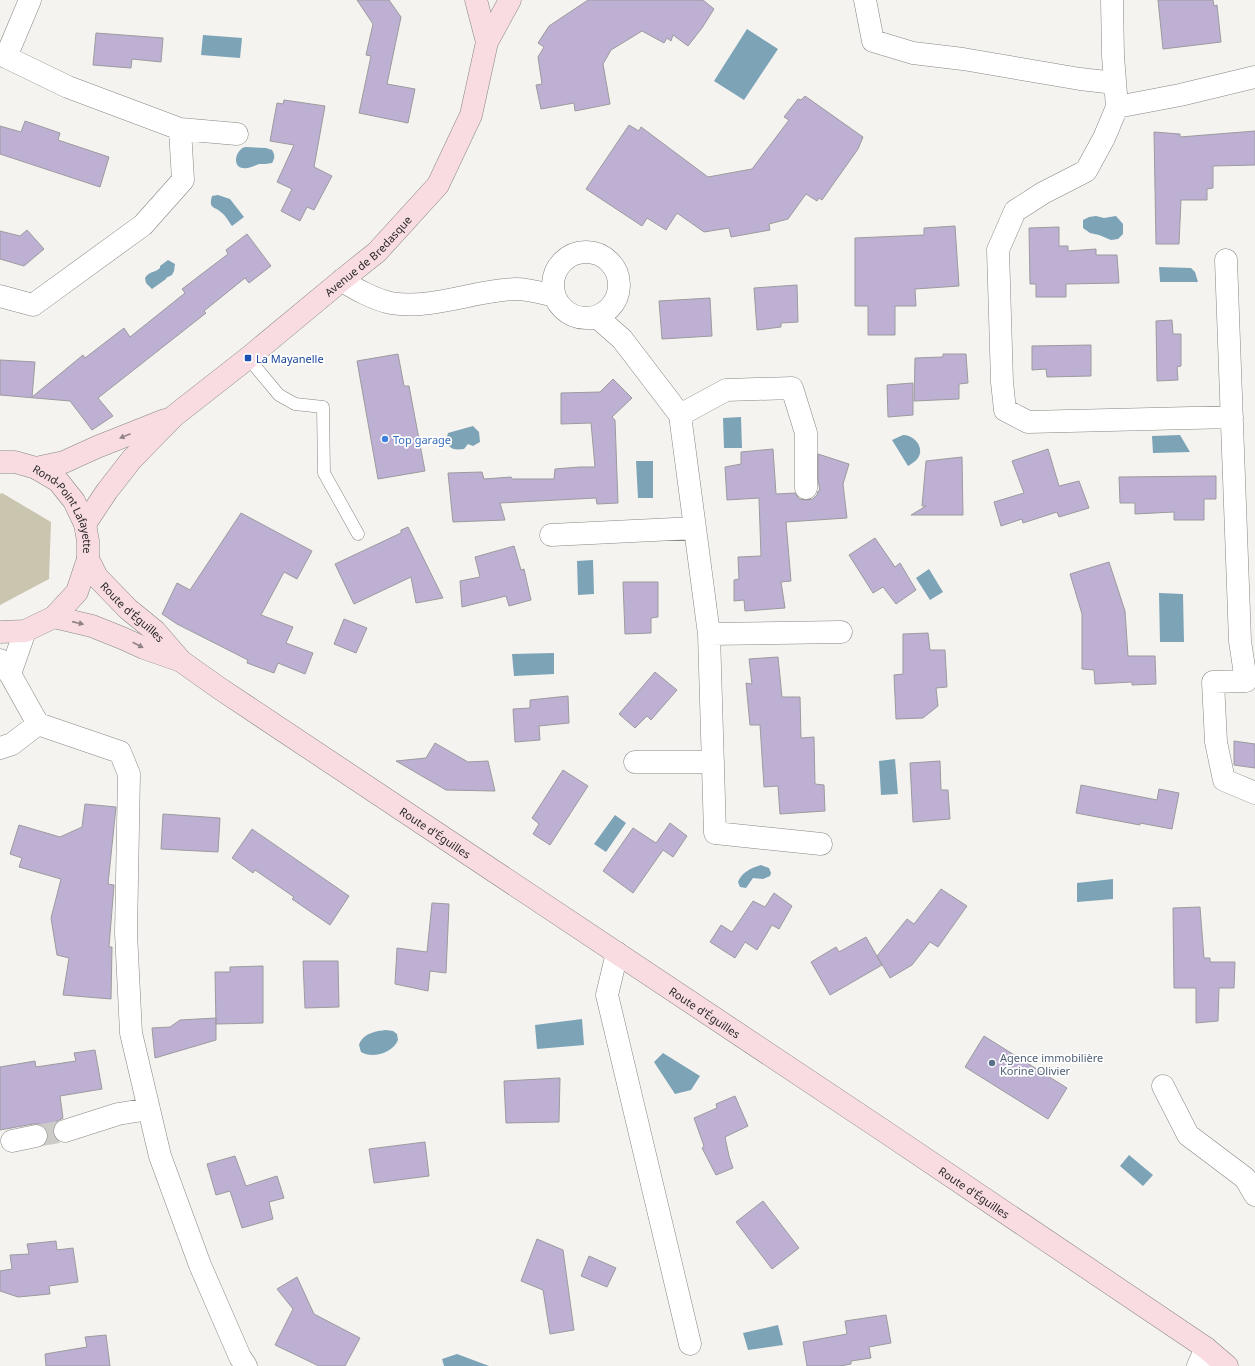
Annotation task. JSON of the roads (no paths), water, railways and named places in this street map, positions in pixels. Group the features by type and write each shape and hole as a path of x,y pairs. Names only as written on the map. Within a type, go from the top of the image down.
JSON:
{"street":[{"path":"30,0 3,56 68,87 180,129 237,134"},
{"name":"Avenue de Bredasque","path":"476,0 487,42"},
{"name":"Avenue de Bredasque","path":"85,524 107,490 132,459 174,416 248,358 377,252 438,185 471,115 487,42 510,0"},
{"path":"864,0 873,41 913,53 963,59 1080,79 1115,83"},
{"path":"1112,0 1113,56 1117,107 1104,138 1086,171 1043,193 1015,210 998,250 1002,382 1005,410 1028,422 1232,417"},
{"path":"1117,107 1180,95 1255,77"},
{"path":"0,296 33,305 142,225 183,180 180,129"},
{"path":"517,289 540,278 570,257 580,253 590,253 601,256 610,262 616,270 619,280 622,339"},
{"path":"1226,260 1240,641 1246,682 1213,682 1216,742 1224,780 1254,792 1255,794"},
{"path":"561,264 555,273 553,284 555,296 560,305 567,312 576,317 597,317 605,313 612,307 619,292"},
{"path":"342,280 355,289 391,303 419,304 491,291 517,289 555,296"},
{"path":"597,317 622,339 680,415 709,634 715,833 821,844"},
{"path":"680,415 726,390 792,388 806,433 806,488"},
{"name":"Avenue de Bredasque","path":"36,468 64,462 174,416"},
{"name":"Rond-Point Lafayette","path":"0,462 15,462 36,468 58,482 74,501 85,524 88,541 88,559 77,592 54,617 25,631 0,632"},
{"path":"551,536 695,528"},
{"name":"Route d'Éguilles","path":"88,559 97,577 128,609 155,631 181,661 617,953 1202,1357 1227,1366"},
{"name":"Route d'Éguilles","path":"54,617 92,626 144,648 181,661"},
{"path":"25,631 5,667 38,724 120,752 129,774 126,933 131,1033 160,1156 200,1265 242,1363"},
{"path":"709,634 841,632"},
{"path":"0,748 12,744 38,724"},
{"path":"635,762 713,762"},
{"path":"617,953 607,995 690,1344"},
{"path":"1163,1086 1188,1135 1245,1178 1255,1195"},
{"path":"65,1131 118,1114 149,1109"},
{"path":"12,1141 36,1136"}],"lane":[{"path":"248,358 279,395 295,404 323,407 324,473 358,534"}],"water":[{"path":"747,29 778,49 744,100 714,81"},
{"path":"203,35 242,38 240,58 201,55"},
{"path":"245,147 266,148 272,150 274,156 272,163 259,164 247,168 240,167 237,165 236,158 239,151"},
{"path":"218,195 230,199 244,217 232,226 226,217 211,204 212,196"},
{"path":"1096,216 1104,218 1116,216 1123,224 1123,234 1118,239 1111,240 1090,233 1083,228 1083,220"},
{"path":"168,260 175,264 172,275 152,289 146,283 145,278 148,274 158,270 160,266"},
{"path":"1159,267 1191,268 1195,272 1198,282 1160,282"},
{"path":"741,417 742,448 724,448 723,418"},
{"path":"473,426 479,432 480,442 473,446 468,444 464,449 455,449 449,446 446,440 448,433"},
{"path":"903,435 914,439 920,450 918,458 908,466 892,440"},
{"path":"1180,435 1190,452 1153,453 1152,436"},
{"path":"636,461 653,461 653,498 638,498"},
{"path":"593,560 594,594 578,595 577,561"},
{"path":"929,569 943,592 930,600 916,578"},
{"path":"1159,593 1183,594 1184,642 1160,642"},
{"path":"554,653 554,674 514,676 512,654"},
{"path":"895,759 898,794 881,795 879,761"},
{"path":"615,815 626,823 606,852 594,844"},
{"path":"761,865 769,868 771,873 770,876 763,879 753,878 746,888 740,887 738,882 744,873"},
{"path":"1113,879 1113,899 1077,902 1077,883"},
{"path":"582,1019 584,1045 537,1049 535,1025"},
{"path":"386,1030 393,1031 397,1034 398,1040 392,1048 382,1054 376,1055 361,1052 359,1045 367,1035"},
{"path":"663,1053 700,1076 691,1090 675,1094 654,1062"},
{"path":"1129,1155 1153,1175 1143,1186 1120,1166"},
{"path":"778,1325 783,1345 748,1350 743,1333"},
{"path":"457,1354 489,1366 444,1366 442,1359"}],"tunnel":[{"path":"36,1136 65,1131"}],"place":[{"name":"La Mayanelle","path":"248,358"},
{"name":"Top garage","path":"385,439"},
{"name":"Agence immobilière Korine Olivier","path":"992,1063"}]}
